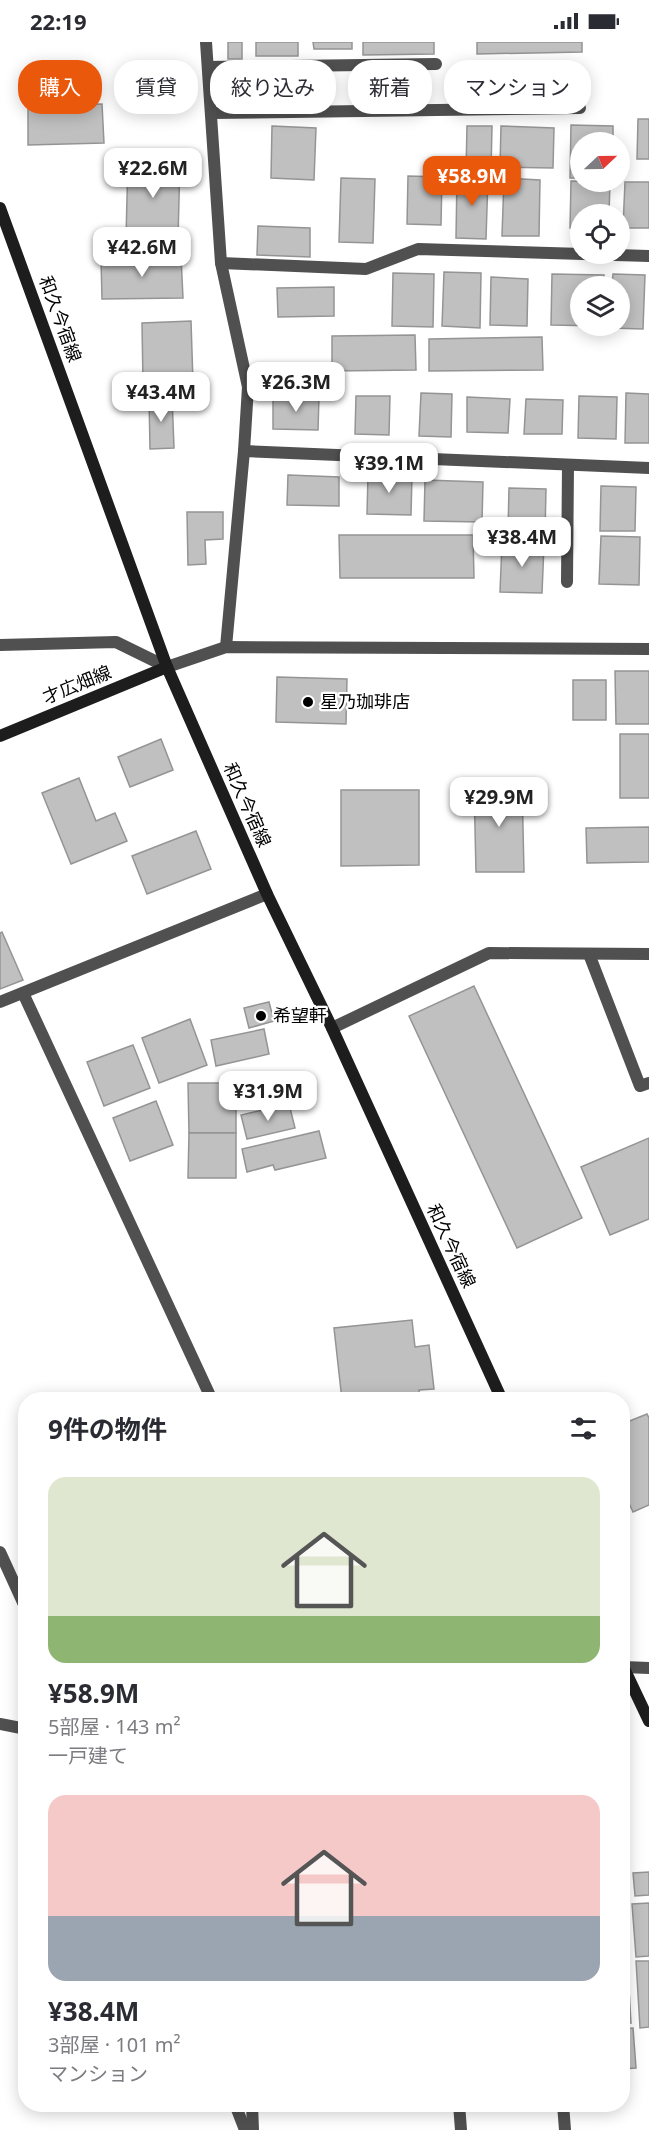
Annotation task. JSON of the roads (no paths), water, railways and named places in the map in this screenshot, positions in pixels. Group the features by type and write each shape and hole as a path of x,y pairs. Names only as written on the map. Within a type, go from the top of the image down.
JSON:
{"main road":[{"name":"和久今宿線","path":"0,208 167,667 267,894 332,1028 498,1392"},
{"name":"才広畑線","path":"0,735 167,667"},
{"path":"630,1680 649,1721"}],"street":[{"path":"206,42 210,98"},
{"path":"208,67 436,64"},
{"path":"336,111 444,110"},
{"path":"211,114 221,263 248,387 226,647"},
{"path":"221,263 366,269 418,249 649,256"},
{"path":"244,452 649,468"},
{"path":"567,582 568,465"},
{"path":"0,645 116,642 167,667 226,647 649,649"},
{"path":"0,1002 267,894"},
{"path":"332,1028 489,953 649,954"},
{"path":"590,954 640,1086 649,1083"},
{"path":"23,993 208,1392"},
{"path":"0,1552 18,1591"},
{"path":"630,1666 649,1668"},
{"path":"0,1724 18,1728"},
{"path":"238,2112 245,2130"},
{"path":"252,2112 253,2130"},
{"path":"460,2112 461,2130"},
{"path":"564,2112 565,2130"}],"place":[{"name":"星乃珈琲店","path":"308,702"},
{"name":"希望軒","path":"261,1016"}]}
